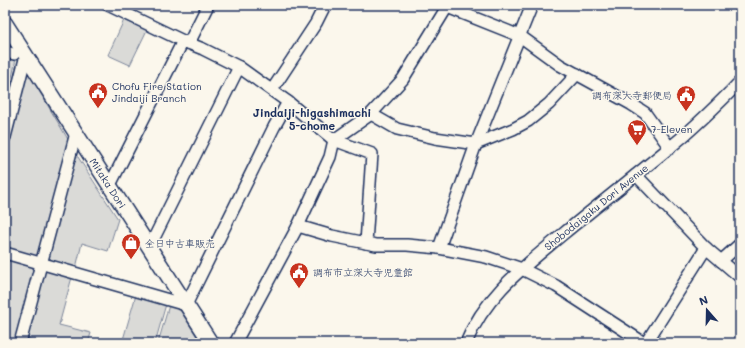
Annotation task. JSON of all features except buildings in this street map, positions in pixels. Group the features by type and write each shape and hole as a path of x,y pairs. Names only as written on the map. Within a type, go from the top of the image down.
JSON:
{"main road":[{"name":"Mitaka Dori","path":"5,23 15,54 76,133 211,343"}],"street":[{"path":"108,5 239,67 288,102 334,140 372,154 366,243"},
{"path":"110,185 186,42 208,5"},
{"path":"272,90 316,23 325,5"},
{"path":"439,248 476,144 532,5"},
{"path":"235,343 298,226 330,157 334,140 371,114 402,78 445,6 520,36 560,65 645,113 670,148"},
{"path":"5,137 15,54"},
{"path":"149,248 239,67"},
{"path":"371,114 397,129 435,138 476,144 513,129 534,116 549,104 577,74"},
{"name":"Shobodaigaku Dori Avenue","path":"466,343 472,329 487,304 504,284 701,122 740,82"},
{"path":"5,253 186,305 274,127 288,102"},
{"path":"20,343 76,133"},
{"path":"636,175 706,248 740,277"},
{"path":"298,226 332,236 376,245 407,245 439,248 486,257 522,269 556,286 645,343 706,248"},
{"path":"721,261 740,244"}],"shaded area":[{"path":"124,20 147,30 130,65 108,55"},
{"path":"5,43 16,59 5,109"},
{"path":"29,74 69,141 38,254 35,256 5,249 5,157 25,75"},
{"path":"73,156 78,157 118,219 108,251 82,243 76,268 53,261 48,256"},
{"path":"5,258 34,266 37,271 18,343 5,343"},
{"path":"49,270 72,277 59,325 91,333 88,343 44,343 27,338 44,273"},
{"path":"136,295 166,304 155,343 122,343"},
{"path":"169,305 178,307 201,343 158,343"}],"place":[{"name":"Chofu Fire Station Jindaiji Branch","path":"98,109"},
{"name":"調布深大寺郵便局","path":"686,112"},
{"name":"7-Eleven","path":"637,146"},
{"name":"全日中古車販売","path":"131,260"},
{"name":"調布市立深大寺児童館","path":"299,289"}],"district":[{"name":"Jindaiji-higashimachi 5-chome","path":"312,118"}]}
